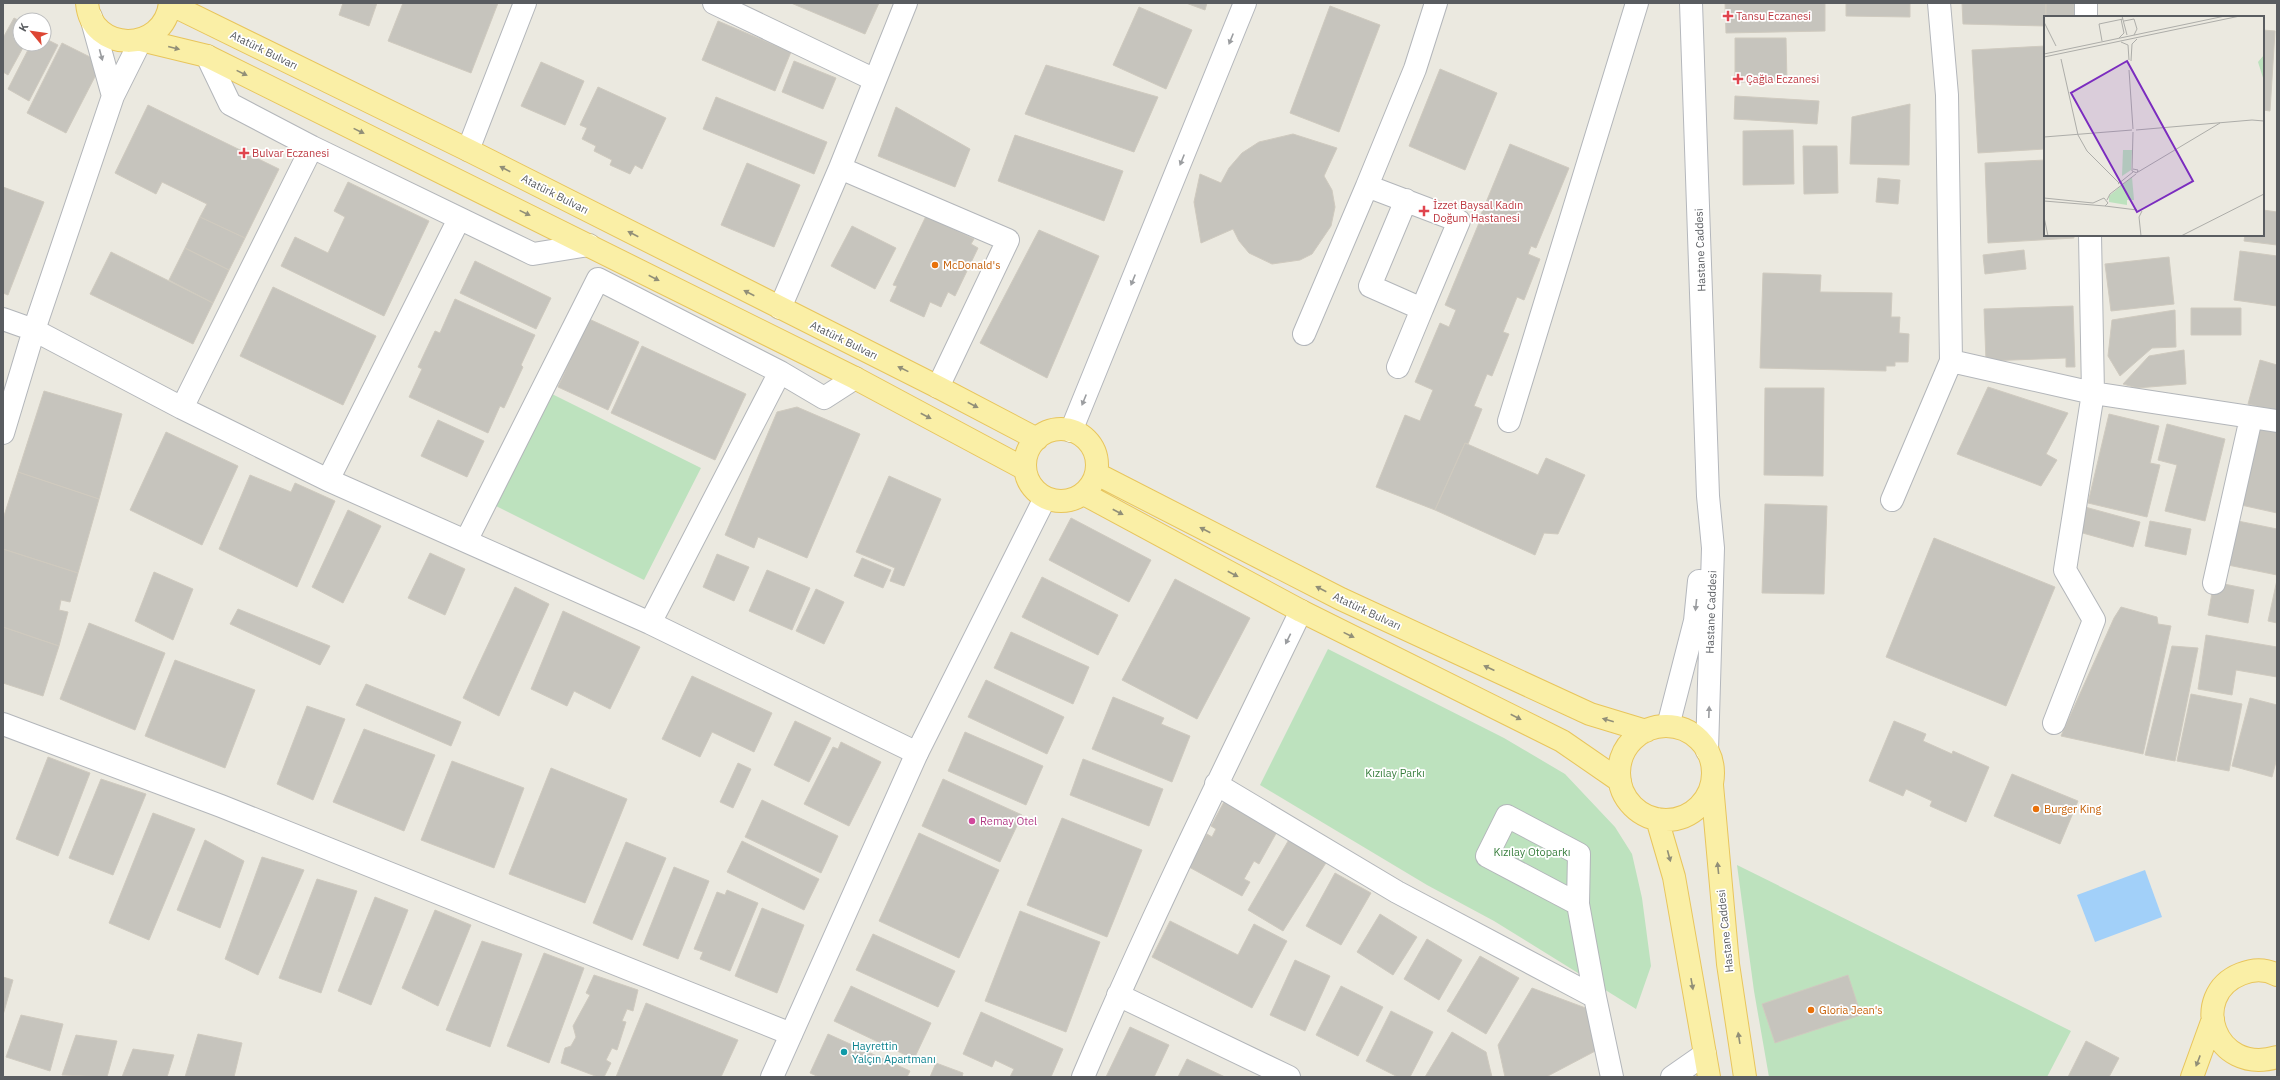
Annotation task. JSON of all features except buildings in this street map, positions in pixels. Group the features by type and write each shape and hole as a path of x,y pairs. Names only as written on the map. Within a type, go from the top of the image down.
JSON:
{"main road":[{"name":"Atatürk Bulvarı","path":"170,3 468,150 938,387 1037,439"},
{"path":"86,8 102,32 114,39 128,42 141,40 154,34 163,24 169,11 170,3"},
{"path":"141,40 207,56 855,378 1025,469"},
{"path":"1055,429 1071,431 1079,433 1089,441 1095,451 1097,474 1092,485 1084,494 1074,500 1062,502 1045,498 1032,488 1026,476 1025,469 1027,452 1043,433 1055,429"},
{"name":"Atatürk Bulvarı","path":"1097,474 1340,599 1590,714 1646,731"},
{"path":"1084,494 1301,611 1536,727 1562,741 1620,781"},
{"path":"1668,726 1682,728 1694,735 1708,751 1713,771 1712,785 1707,796 1691,813 1668,820 1657,819 1644,814 1632,806 1624,794 1620,781 1620,767 1623,754 1631,742 1646,731 1668,726"},
{"name":"Hastane Caddesi","path":"1712,785 1728,964 1746,1077"},
{"path":"1657,819 1674,877 1709,1077"},
{"path":"2269,1061 2235,1055 2223,1045 2215,1031 2213,1019 2214,1006 2218,994 2226,983 2236,976 2248,971 2261,970 2277,975"},
{"path":"2192,1077 2213,1019"},
{"path":"2241,1077 2269,1061"}],"street":[{"path":"468,150 525,3"},
{"path":"714,3 875,80"},
{"path":"780,308 840,168 906,3"},
{"path":"1071,431 1245,3"},
{"path":"1304,334 1415,69 1436,3"},
{"path":"1509,421 1637,3"},
{"name":"Hastane Caddesi","path":"1691,3 1708,496 1713,548 1708,751"},
{"path":"1892,500 1951,361 1947,95 1939,3"},
{"path":"2086,3 2086,16"},
{"path":"86,8 113,96"},
{"path":"3,433 34,330 113,96 141,40"},
{"path":"207,56 230,104 312,147 533,254 589,245"},
{"path":"182,408 312,147"},
{"path":"840,168 1008,240 938,387"},
{"path":"1367,186 1459,221 1398,367"},
{"path":"1406,200 1370,286 1422,309"},
{"path":"328,480 459,219"},
{"path":"2054,723 2094,620 2065,570 2093,393 2090,236"},
{"path":"466,542 598,279 780,372 824,398 855,378"},
{"path":"3,319 34,330 182,408 328,480 650,623 917,753"},
{"path":"1951,361 2093,393 2277,422"},
{"path":"650,623 780,372"},
{"path":"2214,583 2251,418"},
{"name":"Hastane Caddesi","path":"1668,726 1695,622 1708,496"},
{"path":"772,1077 917,753 1045,498"},
{"path":"1083,1077 1118,995 1216,784 1301,611"},
{"path":"3,724 221,806 791,1034"},
{"path":"1216,784 1397,892 1595,997"},
{"path":"1578,904 1487,856 1507,816 1579,854 1578,904 1595,997 1612,1077"},
{"path":"1118,995 1289,1077"},
{"path":"1672,1077 1705,1054"}],"green space":[{"path":"552,394 701,468 644,580 496,506"},
{"path":"1328,649 1504,738 1565,774 1615,827 1632,854 1642,898 1651,966 1636,1009 1494,921 1427,885 1260,785"},
{"path":"1737,865 2071,1031 2047,1077 1769,1077 1754,991"}],"water":[{"path":"2145,870 2162,917 2095,942 2077,895"}],"place":[{"name":"Tansu Eczanesi","path":"1728,16"},
{"name":"Çağla Eczanesi","path":"1738,79"},
{"name":"Bulvar Eczanesi","path":"244,153"},
{"name":"İzzet Baysal Kadın Doğum Hastanesi","path":"1424,211"},
{"name":"McDonald's","path":"935,265"},
{"name":"Burger King","path":"2036,809"},
{"name":"Remay Otel","path":"972,821"},
{"name":"Gloria Jean's","path":"1811,1010"},
{"name":"Hayrettin Yalçın Apartmanı","path":"844,1052"}],"park label":[{"name":"Kızılay Parkı","path":"1395,773"},
{"name":"Kızılay Otoparkı","path":"1532,852"}]}
